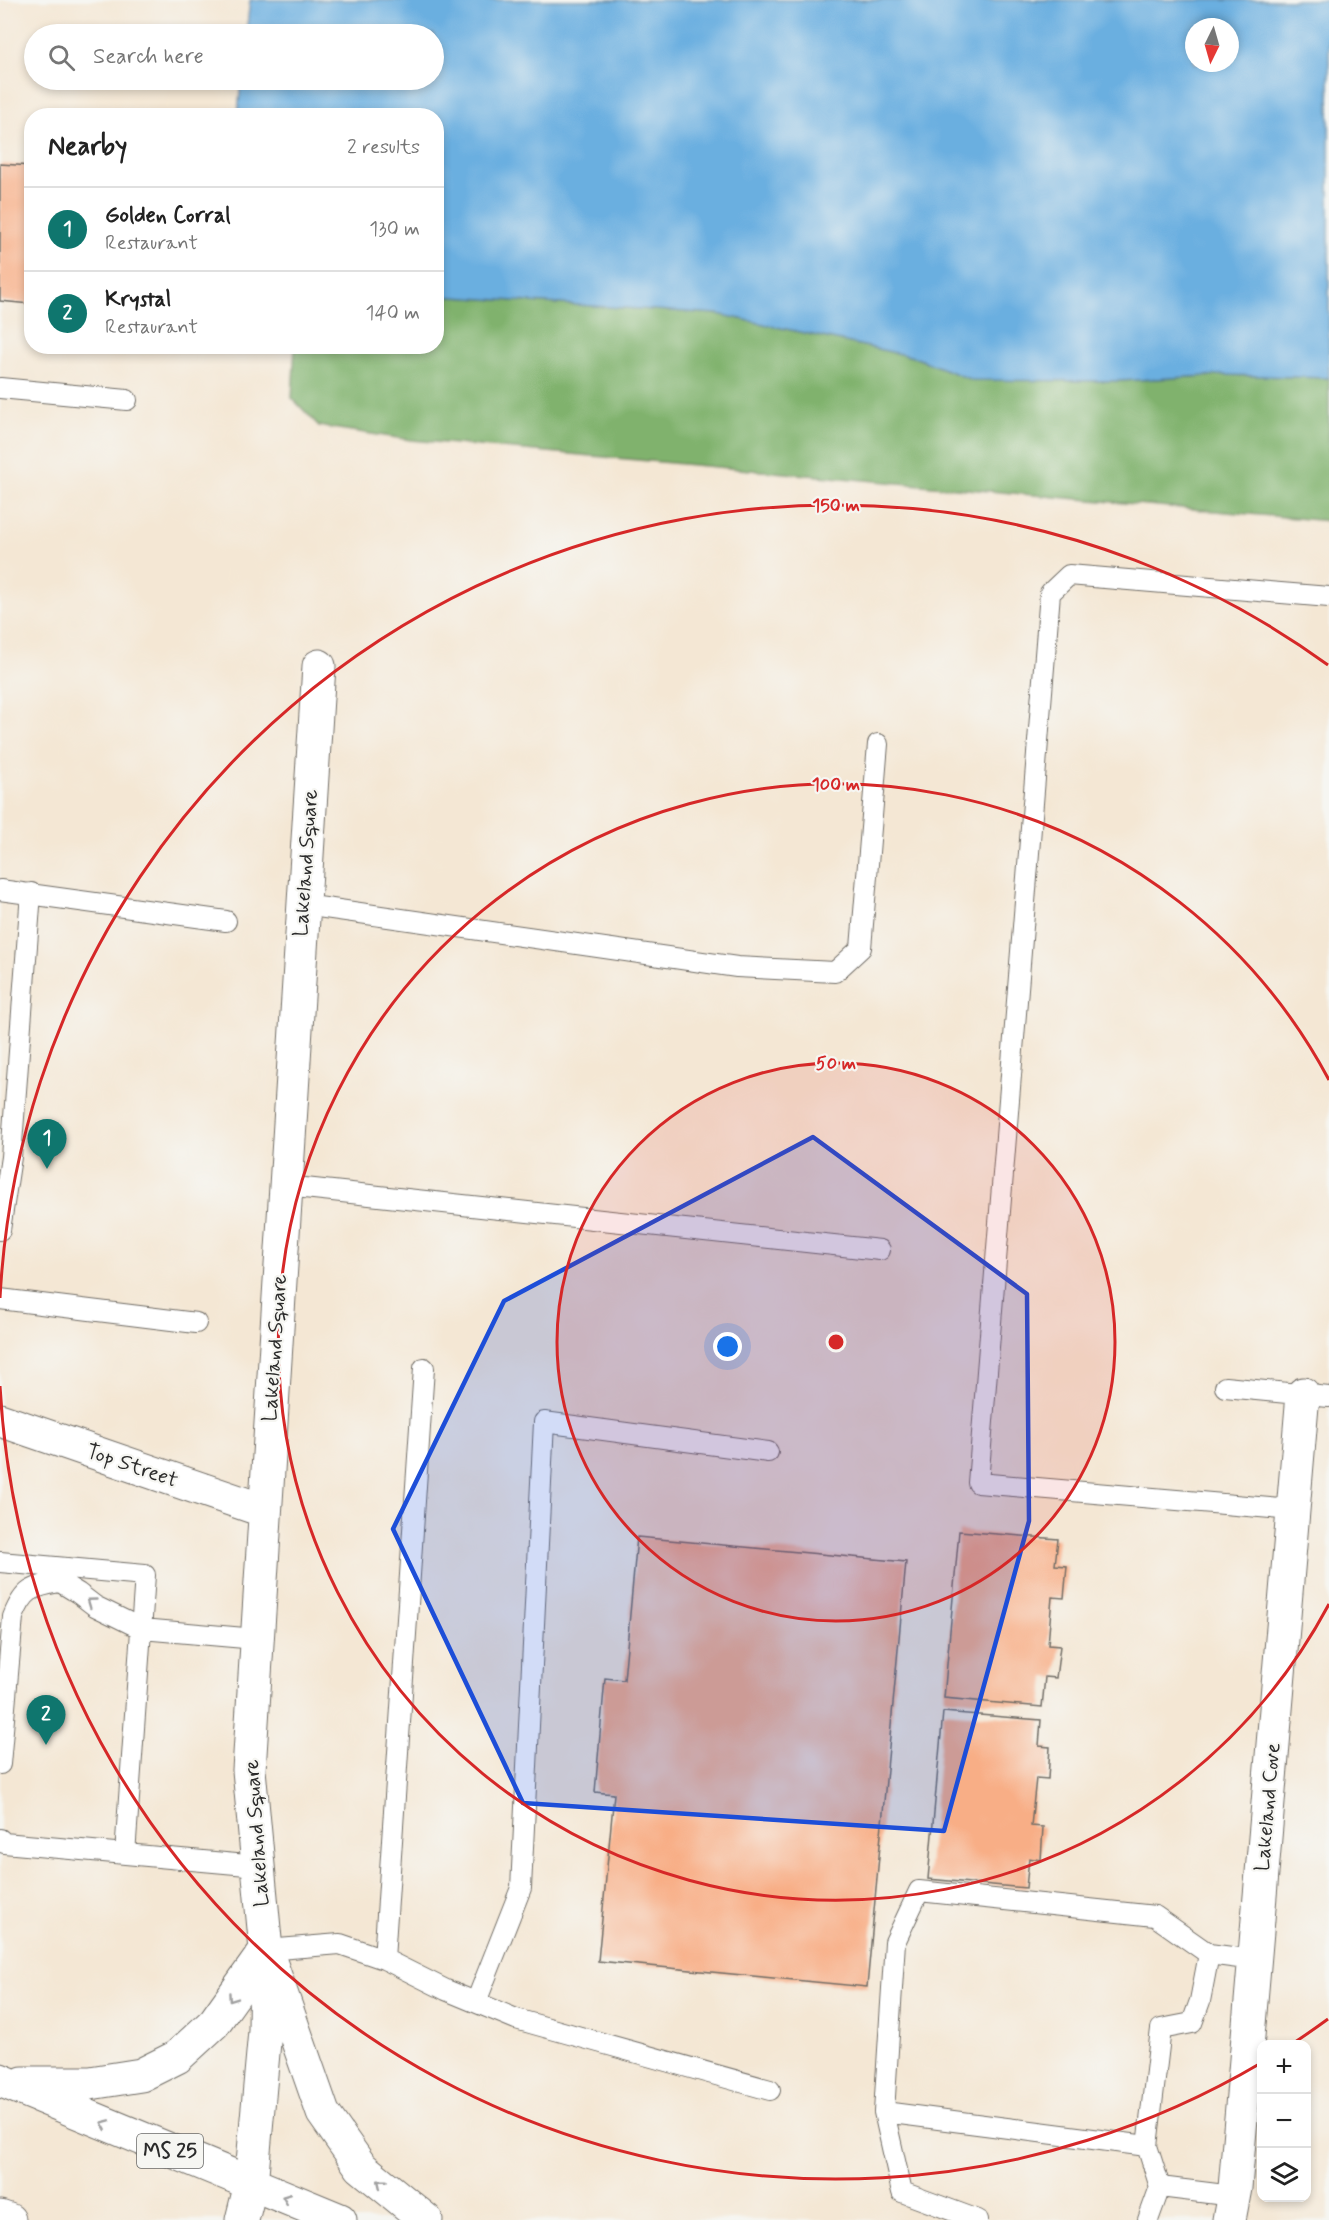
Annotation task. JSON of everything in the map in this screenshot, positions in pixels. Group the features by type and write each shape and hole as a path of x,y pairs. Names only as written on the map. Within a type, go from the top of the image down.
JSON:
{"main road":[{"name":"Lakeland Square","path":"242,2220 251,2184 265,2031 266,1950 249,1770 319,666"},
{"name":"Lakeland Cove","path":"1231,2208 1293,1510 1316,1396"},
{"name":"Top Street","path":"0,1419 265,1512"},
{"path":"4,2082 90,2083 141,2075 177,2057 214,2023 266,1950"},
{"path":"266,1950 323,2113 361,2167 426,2220"},
{"name":"MS 25","path":"4,2082 340,2220"},
{"path":"0,2217 9,2220"}],"lane":[{"path":"0,388 127,400"},
{"path":"1293,1510 978,1483 1050,592 1069,575 1329,597"},
{"path":"304,905 737,967 834,972 861,948 878,744"},
{"path":"0,890 226,921"},
{"path":"0,1230 11,1157 31,893"},
{"path":"286,1186 880,1250"},
{"path":"0,1299 196,1323"},
{"path":"384,1959 424,1368"},
{"path":"1225,1387 1316,1396"},
{"path":"476,2002 521,1888 544,1422 768,1452"},
{"path":"0,1562 145,1575 125,1854"},
{"path":"0,1764 13,1617 19,1602 29,1589 60,1582 95,1606 142,1629 256,1639"},
{"path":"0,1839 4,1843 258,1866"},
{"path":"978,2220 902,2192 884,2112 895,1942 919,1890 1155,1916 1209,1954 1254,1960"},
{"path":"266,1950 340,1944 384,1959 446,1990 516,2019 771,2090"},
{"path":"1148,2220 1160,2187 1147,2146 1161,2029 1192,2023 1200,2001 1209,1954"},
{"path":"884,2112 1147,2146"},
{"path":"1160,2187 1231,2208"}],"highlighted area":[{"path":"813,1137 1027,1294 1029,1521 944,1831 523,1803 393,1529 504,1301"}],"green space":[{"path":"444,296 718,314 914,357 972,380 1119,381 1223,375 1329,378 1329,521 411,440 319,426 292,398 295,354 444,354"}],"water":[{"path":"250,0 1329,0 1329,378 1223,375 1119,381 972,380 914,357 718,314 444,296 444,108 239,108 240,90 444,90 444,24 247,24"}],"building":[{"path":"0,164 24,166 24,303 0,301"},
{"path":"959,1531 1058,1539 1055,1565 1067,1566 1064,1598 1052,1597 1048,1645 1060,1646 1056,1678 1045,1677 1042,1707 944,1698"},
{"path":"637,1537 906,1562 867,1987 598,1961 614,1794 595,1792 605,1678 624,1680"},
{"path":"943,1712 1041,1720 1039,1746 1050,1747 1048,1779 1036,1778 1031,1826 1043,1827 1041,1860 1029,1858 1026,1888 928,1879"}],"place":[{"name":"Golden Corral","path":"47,1169"},
{"name":"Krystal","path":"46,1745"}]}
